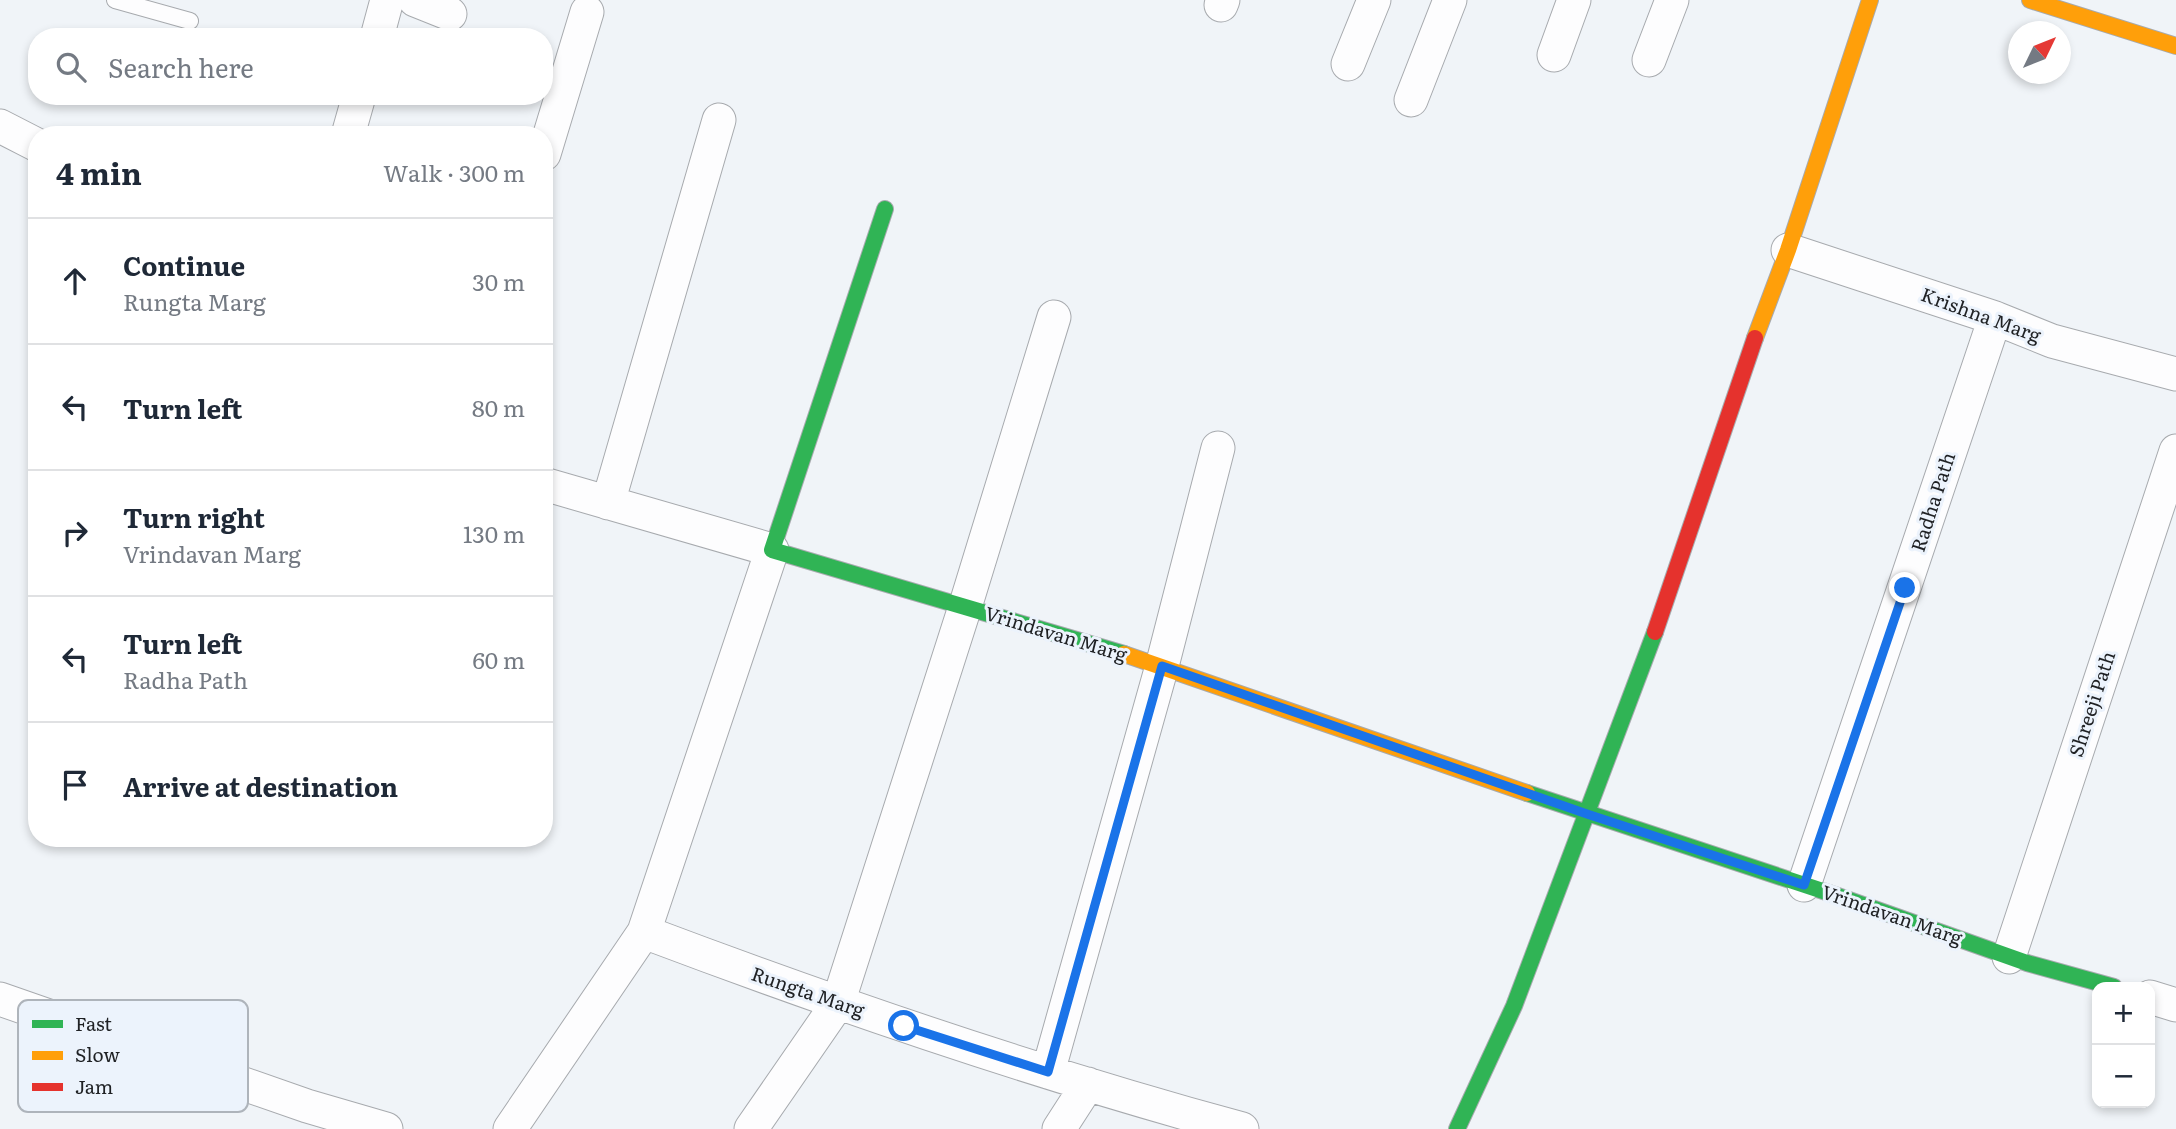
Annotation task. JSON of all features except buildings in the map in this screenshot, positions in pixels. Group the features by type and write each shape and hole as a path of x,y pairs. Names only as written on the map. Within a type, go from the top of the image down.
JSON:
{"street":[{"path":"379,28 387,0"},
{"path":"415,0 450,14"},
{"path":"1348,64 1374,0"},
{"path":"1411,100 1450,0"},
{"path":"1555,54 1574,0"},
{"path":"1649,60 1672,0"},
{"path":"1457,1129 1514,1006 1647,655 1760,324 1788,250 1870,0"},
{"path":"2030,0 2098,15 2176,46"},
{"path":"553,126 587,12"},
{"path":"351,126 356,105"},
{"path":"608,503 719,120"},
{"path":"0,126 28,140"},
{"path":"510,1129 644,932 885,209"},
{"name":"Krishna Marg","path":"1788,250 1995,318 2052,341 2176,374"},
{"path":"751,1129 838,1003 965,607 1054,317"},
{"name":"Radha Path","path":"1804,885 1995,318"},
{"path":"1048,1072 1162,666 1218,448"},
{"name":"Shreeji Path","path":"2008,957 2176,451"},
{"path":"553,487 772,550"},
{"name":"Vrindavan Marg","path":"772,550 1162,666 2008,957 2096,982"},
{"name":"Rungta Marg","path":"644,932 838,1003 1153,1105 1242,1129"},
{"path":"0,999 18,1005"},
{"path":"2155,999 2176,1005"},
{"path":"1059,1129 1088,1084"},
{"path":"248,1085 386,1129"}],"lane":[{"path":"115,0 190,21"}],"traffic: fast":[{"path":"885,209 772,550 1124,654"},
{"path":"1457,1129 1514,1006 1655,632"},
{"path":"1527,793 1838,896 2027,963 2096,982"}],"traffic: slow":[{"path":"1755,338 1788,250 1870,0"},
{"path":"2030,0 2176,46"},
{"path":"1124,654 1527,793"}],"traffic: jam":[{"path":"1655,632 1755,338"}],"route":[{"path":"904,1026 1048,1072 1162,666 1587,814 1804,885 1905,588"}]}
